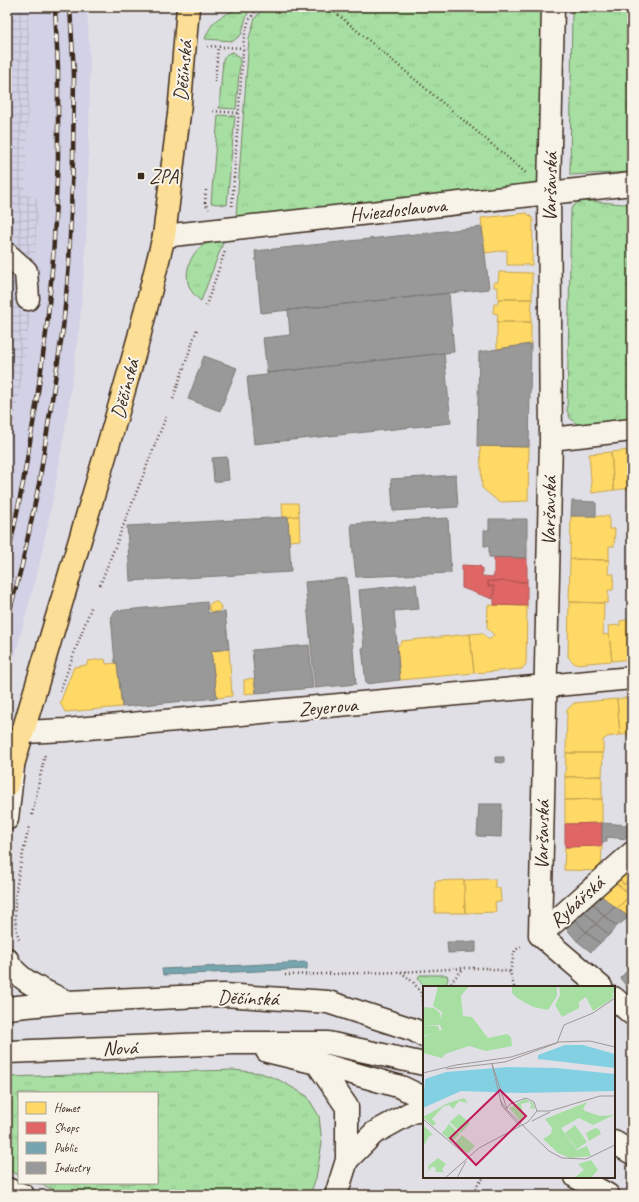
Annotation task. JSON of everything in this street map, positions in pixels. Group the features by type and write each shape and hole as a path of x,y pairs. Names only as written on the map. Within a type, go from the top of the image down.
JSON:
{"main road":[{"name":"Děčínská","path":"7,786 113,429 139,337 164,236 179,114 188,7"}],"street":[{"name":"Varšavská","path":"540,935 551,439 549,192 553,7"},
{"name":"Hviezdoslavova","path":"164,236 549,192 632,184"},
{"path":"7,254 26,272 28,299"},
{"path":"551,439 632,430"},
{"name":"Zeyerova","path":"24,732 49,732 632,678"},
{"name":"Děčínská","path":"7,819 14,762"},
{"name":"Rybářská","path":"540,935 632,853"},
{"path":"540,935 600,986"},
{"name":"Děčínská","path":"14,951 10,965 19,974 39,988 67,1002"},
{"name":"Děčínská","path":"7,1008 67,1002 224,995 328,1002 414,1030 423,1035"},
{"path":"615,999 632,1014"},
{"name":"Nová","path":"7,1052 232,1043 328,1043 423,1064"},
{"name":"Nová","path":"232,1043 317,1063 401,1088 423,1098"},
{"path":"317,1063 347,1107 347,1160 336,1195"},
{"path":"347,1160 374,1133 414,1111 423,1111"},
{"path":"615,1143 632,1152"},
{"path":"578,1178 608,1195"},
{"path":"7,1189 23,1195"}],"path":[{"path":"231,213 244,37 249,20 259,7"},
{"path":"329,7 549,192"},
{"path":"185,45 243,48"},
{"path":"215,82 218,46"},
{"path":"213,111 238,114"},
{"path":"206,306 226,248"},
{"path":"173,399 197,329"},
{"path":"100,585 166,417"},
{"path":"59,695 92,605"},
{"path":"32,815 49,732"},
{"path":"14,951 16,931 14,914 17,884 30,823"},
{"path":"514,986 510,972 515,950 540,935"},
{"path":"283,975 401,972 464,968 486,968 510,972"},
{"path":"450,986 453,980 464,968"},
{"path":"401,972 413,982 421,993 423,1014"},
{"path":"470,1195 483,1178"}],"shaded area":[{"path":"7,7 28,7 30,69 25,195 38,198 35,258 29,324 7,470"},
{"path":"28,7 87,7 90,67 88,197 85,261 79,329 55,489 39,566 7,686 7,470 18,403 35,258 38,198 25,196 30,69"}],"green space":[{"path":"241,7 252,7 249,10 241,35 233,41 205,39 211,26 218,18"},
{"path":"264,7 543,7 539,177 537,186 236,217 249,38 255,18"},
{"path":"572,7 632,7 632,172 570,175"},
{"path":"233,52 238,55 240,61 236,109 219,108 223,60 226,54"},
{"path":"218,115 235,116 227,205 211,203"},
{"path":"588,201 623,204 632,203 632,421 579,426 570,418 567,411 571,209 578,202"},
{"path":"224,240 201,301 189,286 187,275 189,264 194,254 202,246 215,241"},
{"path":"420,975 447,975 448,979 445,986 423,986 418,977"},
{"path":"233,1070 261,1073 279,1080 307,1096 319,1116 322,1143 316,1178 310,1195 67,1195 40,1184 158,1184 158,1092 18,1092 18,1175 7,1170 7,1077"}],"pier":[{"path":"632,1158 632,1195 588,1195 608,1178 615,1178 615,1172"}],"building: Homes":[{"path":"527,213 533,219 532,265 507,265 507,250 485,253 481,218"},
{"path":"499,272 532,273 532,299 498,299 498,287 494,287 494,282 498,282"},
{"path":"498,299 532,299 531,322 497,322 498,314 493,313 494,304 498,304"},
{"path":"497,322 531,322 531,344 497,349"},
{"path":"480,446 529,447 528,501 499,502 482,488"},
{"path":"632,450 632,488 614,490 611,452"},
{"path":"611,452 614,490 592,493 589,454"},
{"path":"282,503 298,503 299,516 283,517"},
{"path":"299,516 300,540 289,541 288,517"},
{"path":"571,516 609,516 609,529 615,529 614,546 609,546 609,560 570,559"},
{"path":"570,559 609,560 608,574 614,574 613,590 608,590 608,603 569,602"},
{"path":"212,602 217,602 220,605 221,609 218,612 209,610 209,605"},
{"path":"569,602 604,603 603,635 609,634 612,661 575,664 568,657"},
{"path":"488,605 527,606 526,664 522,669 474,673 470,634 482,633 489,640 494,635 487,628"},
{"path":"632,619 632,659 612,661 608,626 620,625 620,621"},
{"path":"470,634 474,673 400,680 397,647 402,641"},
{"path":"229,649 232,696 217,698 211,651"},
{"path":"105,659 106,664 117,663 122,707 65,712 60,703 74,667 87,665 88,661"},
{"path":"253,678 256,693 244,694 244,680"},
{"path":"632,697 632,734 620,735 617,699"},
{"path":"617,699 620,735 607,737 603,740 603,753 566,753 567,710 574,703"},
{"path":"566,753 603,753 602,776 565,777"},
{"path":"602,776 602,799 565,800 565,777"},
{"path":"602,799 602,823 565,824 565,800"},
{"path":"602,846 601,871 564,870 565,847"},
{"path":"625,870 630,876 624,885 618,877"},
{"path":"618,877 624,885 632,878 632,893 630,895 614,881"},
{"path":"495,879 495,888 500,888 501,902 495,902 496,912 465,913 464,880"},
{"path":"464,880 465,913 435,913 435,881"},
{"path":"614,881 630,895 617,909 599,894"},
{"path":"632,893 632,915 629,917 617,909"}],"building: Shops":[{"path":"494,557 527,558 527,582 488,581 488,586 494,586 493,599 462,588 462,565 480,566 482,568 482,576 494,577"},
{"path":"488,581 527,582 527,606 494,605 494,586 488,586"},
{"path":"602,823 602,846 565,847 565,824"}],"building: Public":[{"path":"307,962 307,969 163,975 162,969"}],"building: Industry":[{"path":"482,227 489,289 261,313 255,251"},
{"path":"449,293 454,352 267,373 263,338 290,335 288,310"},
{"path":"531,344 529,447 477,446 479,352"},
{"path":"444,353 451,423 254,444 247,377 267,375 267,373"},
{"path":"204,356 237,368 220,411 188,399"},
{"path":"227,457 229,480 214,482 212,458"},
{"path":"456,475 458,507 393,511 391,479"},
{"path":"572,501 596,502 596,516 571,516"},
{"path":"288,517 291,572 130,581 127,526"},
{"path":"448,518 451,573 356,577 351,524"},
{"path":"489,519 527,519 527,558 489,557 489,546 484,546 484,530 489,530"},
{"path":"347,578 356,684 315,688 305,582"},
{"path":"416,584 419,609 394,611 400,680 366,684 362,648 364,648 359,590"},
{"path":"207,602 208,613 225,612 229,649 211,651 217,698 122,707 117,663 115,663 111,616 115,611"},
{"path":"309,645 313,688 256,693 252,650"},
{"path":"495,757 504,757 504,763 495,762"},
{"path":"479,804 502,804 501,837 477,836"},
{"path":"602,823 629,825 628,839 607,837 607,842 602,842"},
{"path":"599,894 615,907 604,916 591,901"},
{"path":"591,901 604,916 596,924 582,909"},
{"path":"615,907 629,917 617,926 604,916"},
{"path":"582,909 596,924 586,932 573,917"},
{"path":"604,916 617,926 609,935 596,924"},
{"path":"573,917 586,932 577,941 564,926"},
{"path":"596,924 609,935 600,943 586,932"},
{"path":"586,932 600,943 591,952 577,941"},
{"path":"447,942 476,942 476,952 448,953"},
{"path":"629,969 632,972 632,993 620,978"}],"railway":[{"path":"7,561 23,483 36,406 47,326 53,259 58,159 58,68 55,7"},
{"path":"7,621 22,565 39,484 63,328 69,264 73,159 74,74 70,7"}],"place":[{"name":"ZPA","path":"141,176"}]}
